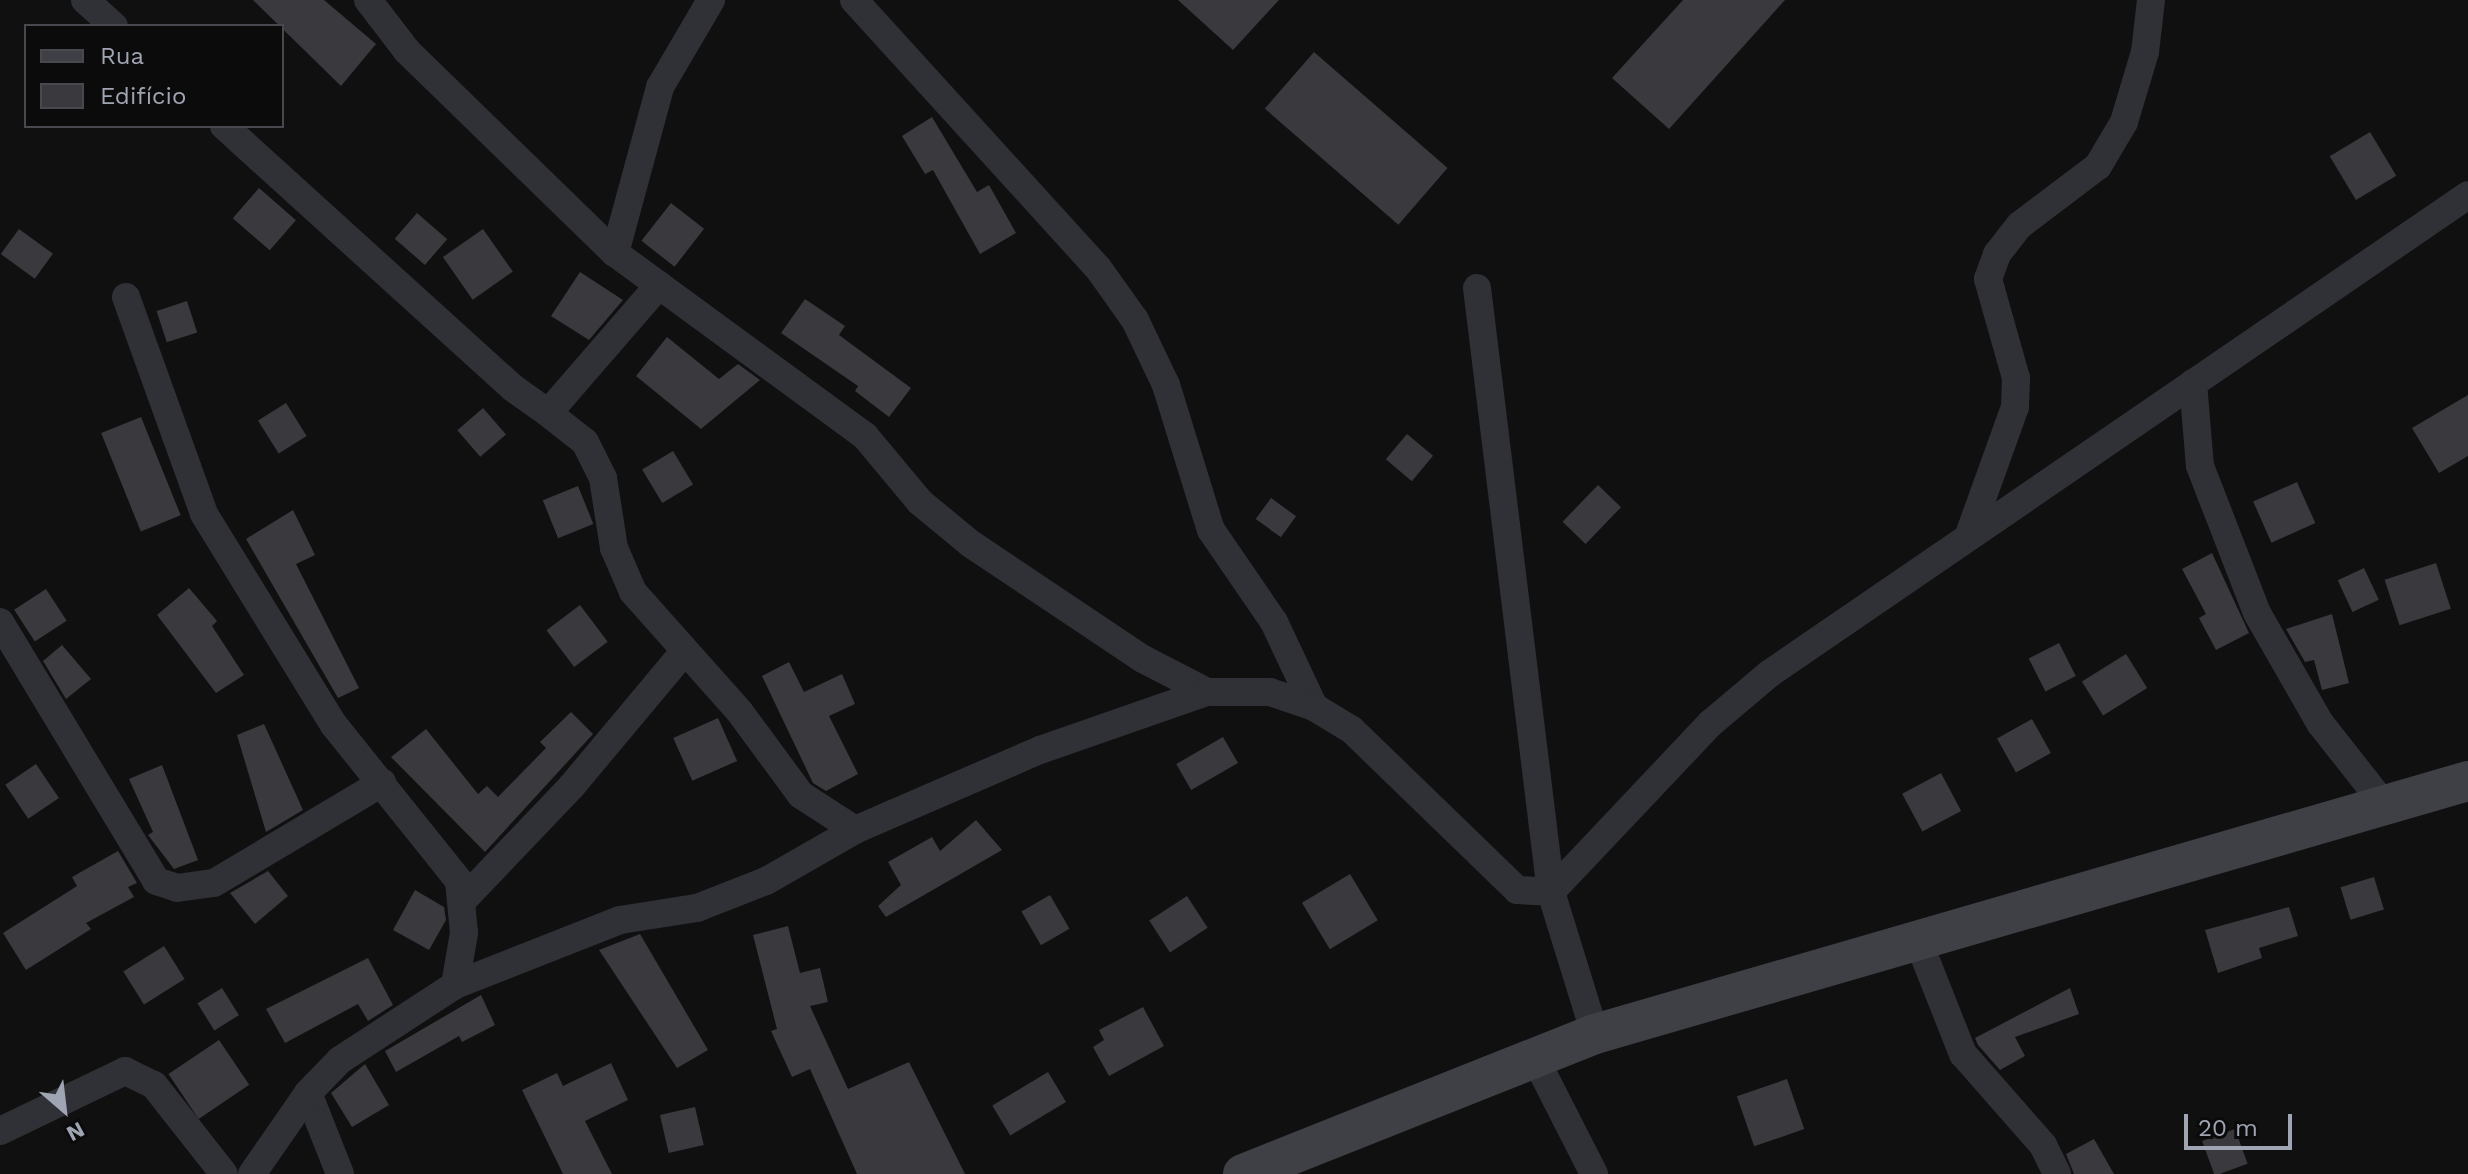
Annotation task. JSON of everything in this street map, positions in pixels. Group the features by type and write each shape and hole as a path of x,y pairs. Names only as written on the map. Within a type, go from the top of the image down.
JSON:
{"main road":[{"path":"1243,1174 1595,1034 1917,938 2466,787"}],"street":[{"path":"85,0 112,24"},
{"path":"368,0 407,51 615,253 865,436 920,502 971,544 1143,659 1207,692"},
{"path":"615,253 660,87 711,0"},
{"path":"854,0 1098,268 1135,320 1166,385 1211,530 1274,622 1314,707"},
{"path":"1970,532 2015,407 2016,378 1988,279 1992,266 2020,225 2098,166 2118,133 2145,52 2151,0"},
{"path":"226,128 490,369 585,442 603,478 614,548 633,592 739,711 801,795 855,830"},
{"path":"252,1174 308,1093 369,1037 455,985 620,920 697,908 766,881 855,830 1040,750 1207,692 1270,692 1314,707 1352,730 1517,890 1551,892 1734,703 1970,532 2468,195"},
{"path":"548,413 659,285"},
{"path":"1477,288 1551,892 1595,1034"},
{"path":"126,297 204,514 334,725 452,869 464,899 455,985"},
{"path":"2193,383 2200,466 2257,613 2320,723 2386,807"},
{"path":"0,622 156,881 177,888 214,883 382,783"},
{"path":"464,899 571,787 684,652"},
{"path":"1917,938 1963,1054 2043,1145 2057,1174"},
{"path":"1535,1058 1594,1174"},
{"path":"0,1131 98,1078 125,1071 154,1085 224,1174"},
{"path":"308,1093 340,1174"}],"building":[{"path":"253,0 324,0 376,44 341,86 284,30 284,24 278,24"},
{"path":"1178,0 1279,0 1233,50"},
{"path":"1683,0 1785,0 1669,129 1612,78"},
{"path":"1314,52 1448,168 1398,225 1265,109"},
{"path":"932,117 977,192 989,185 1016,233 980,254 933,170 925,174 902,136"},
{"path":"2370,132 2396,176 2356,200 2330,156"},
{"path":"259,188 296,220 270,250 233,218"},
{"path":"671,203 704,229 675,267 641,241"},
{"path":"417,213 447,239 425,265 395,239"},
{"path":"19,229 53,254 35,279 1,254"},
{"path":"483,229 513,272 473,300 443,257"},
{"path":"580,272 623,300 589,340 551,316"},
{"path":"805,299 845,326 839,335 911,388 889,417 855,391 858,386 781,333"},
{"path":"187,301 197,332 167,342 157,311"},
{"path":"667,337 719,379 738,364 760,380 701,429 636,376"},
{"path":"2468,395 2468,456 2439,473 2412,428"},
{"path":"286,403 307,436 279,454 258,420"},
{"path":"483,408 506,434 480,457 457,430"},
{"path":"141,417 181,515 141,531 101,433"},
{"path":"1407,434 1433,456 1412,481 1386,459"},
{"path":"673,451 693,484 662,503 642,470"},
{"path":"2297,482 2315,523 2271,543 2253,502"},
{"path":"1598,485 1621,507 1586,544 1563,522"},
{"path":"578,486 593,524 558,538 543,500"},
{"path":"1271,498 1296,516 1281,537 1256,519"},
{"path":"293,510 315,555 296,564 359,688 338,698 246,539"},
{"path":"2212,553 2249,633 2216,650 2199,618 2206,614 2182,569"},
{"path":"2436,563 2451,609 2399,625 2385,580"},
{"path":"2364,568 2379,600 2353,612 2338,580"},
{"path":"189,588 217,621 212,626 244,675 216,693 157,615"},
{"path":"46,589 67,621 35,642 14,610"},
{"path":"580,605 608,642 574,667 546,630"},
{"path":"2332,614 2349,683 2322,690 2314,660 2305,662 2286,629"},
{"path":"2059,643 2076,676 2046,691 2029,658"},
{"path":"62,645 91,679 66,699 43,661"},
{"path":"2126,654 2147,688 2103,715 2082,682"},
{"path":"789,662 804,692 842,674 855,704 829,716 858,774 826,791 813,783 762,676"},
{"path":"571,712 593,734 485,852 391,757 426,729 478,794 487,786 498,797 546,748 540,742"},
{"path":"718,718 737,761 692,781 673,738"},
{"path":"2032,719 2051,753 2016,773 1997,738"},
{"path":"264,724 303,810 266,832 237,735"},
{"path":"1223,737 1238,763 1191,790 1176,764"},
{"path":"36,764 59,798 28,819 5,785"},
{"path":"162,765 198,860 174,869 148,835 153,832 129,779"},
{"path":"1941,773 1961,811 1922,832 1902,794"},
{"path":"976,820 1002,850 886,917 878,906 901,885 888,862 932,837 940,851"},
{"path":"118,851 137,883 128,887 134,897 86,923 91,929 26,970 3,933 77,886 72,877"},
{"path":"268,871 288,896 255,924 230,893"},
{"path":"1350,874 1378,920 1330,949 1302,903"},
{"path":"2374,877 2384,910 2350,920 2341,887"},
{"path":"415,890 444,907 446,920 429,950 393,930"},
{"path":"1050,895 1070,929 1041,945 1021,911"},
{"path":"1187,896 1208,928 1170,952 1149,921"},
{"path":"2289,907 2298,936 2259,948 2262,958 2218,973 2205,930"},
{"path":"788,926 800,973 820,968 828,1002 810,1006 848,1089 909,1062 965,1174 857,1174 810,1069 792,1077 771,1031 777,1029 753,935"},
{"path":"640,934 708,1050 677,1068 599,950"},
{"path":"164,946 185,979 144,1005 123,971"},
{"path":"368,958 393,1005 368,1021 358,1004 285,1043 266,1009"},
{"path":"222,988 239,1015 214,1031 197,1003"},
{"path":"2070,988 2079,1014 2015,1037 2025,1056 2000,1070 1978,1045 1975,1038"},
{"path":"481,995 495,1025 462,1042 459,1036 396,1072 385,1051"},
{"path":"1143,1007 1164,1046 1109,1076 1093,1047 1104,1040 1099,1030"},
{"path":"219,1040 249,1085 199,1119 168,1074"},
{"path":"611,1063 628,1100 585,1121 612,1174 563,1174 522,1090 557,1073 563,1086"},
{"path":"365,1064 389,1105 352,1127 331,1093"},
{"path":"1048,1072 1066,1102 1010,1135 992,1105"},
{"path":"1787,1079 1804,1129 1754,1146 1737,1096"},
{"path":"695,1107 704,1145 669,1153 660,1115"},
{"path":"2235,1129 2248,1164 2214,1174 2202,1141"},
{"path":"2094,1139 2114,1174 2074,1174 2066,1154"}]}
